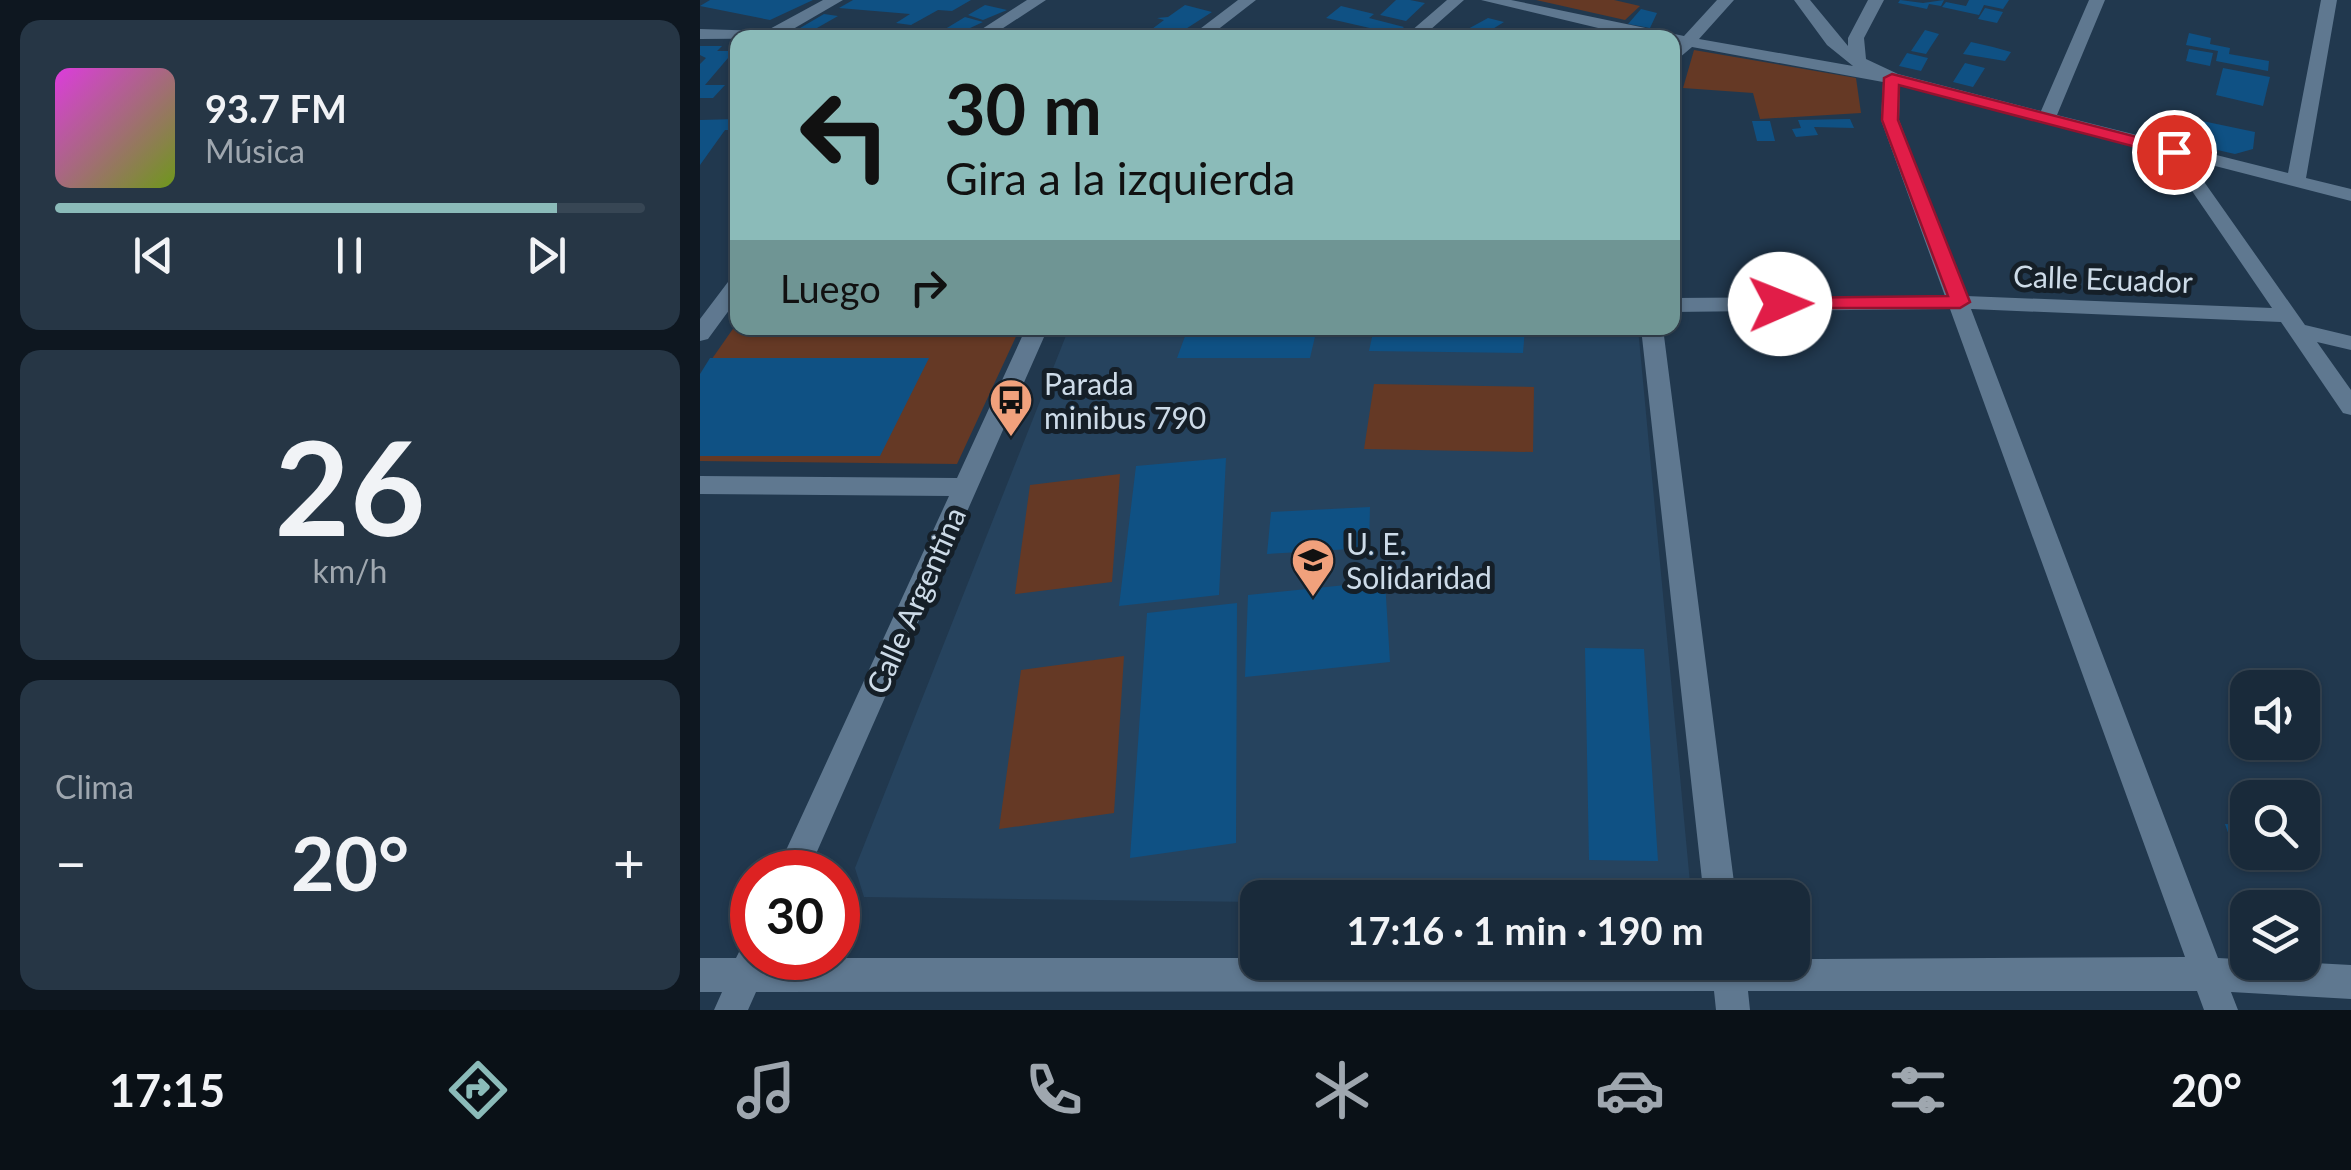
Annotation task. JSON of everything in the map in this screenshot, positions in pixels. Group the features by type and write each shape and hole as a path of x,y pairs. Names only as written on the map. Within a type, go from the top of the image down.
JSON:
{"street":[{"path":"781,30 835,0"},
{"path":"989,30 1038,0"},
{"path":"1207,30 1248,0"},
{"path":"1420,30 1456,0"},
{"path":"1489,0 1628,30"},
{"path":"1680,39 1726,0"},
{"path":"1802,0 1833,42 1858,62 1892,78"},
{"path":"1858,62 1856,38 1876,0"},
{"path":"2047,118 2097,0"},
{"path":"2296,182 2329,0"},
{"path":"700,34 730,34"},
{"path":"1680,40 1892,78 2351,195"},
{"path":"1892,78 1890,120 2222,1010"},
{"path":"2174,152 2351,407"},
{"path":"700,301 730,301"},
{"path":"700,334 730,301"},
{"name":"Calle Ecuador","path":"1680,305 1960,302 2296,324 2351,343"},
{"name":"Calle Argentina","path":"802,850 1034,335"},
{"path":"1653,335 1718,880"},
{"path":"700,485 966,487"},
{"path":"860,968 1730,983 2208,974 2351,982"},
{"path":"700,975 730,970"},
{"path":"731,1010 744,980"}],"shaded area":[{"path":"1536,0 1614,0 1640,6 1625,20"},
{"path":"1694,50 1856,78 1861,113 1760,119 1753,93 1683,88"},
{"path":"730,333 1017,335 957,464 700,461 700,376"},
{"name":"U. E. Solidaridad","path":"1066,335 1639,335 1690,880 1240,880 1240,902 864,897 860,855"},
{"path":"1374,384 1534,387 1533,452 1364,449"},
{"path":"1120,474 1112,582 1015,594 1030,485"},
{"path":"1124,656 1114,813 999,829 1021,670"}],"building":[{"path":"710,0 813,0 770,20 700,6"},
{"path":"853,0 971,0 952,11 938,10 911,25 896,23 910,14 839,8"},
{"path":"1396,0 1425,3 1406,21 1380,15"},
{"path":"1944,0 1941,6 1929,4 1927,9 1898,3"},
{"path":"1969,0 2009,0 2003,9 1984,5 1979,15 1942,7 1946,2 1966,6"},
{"path":"985,5 1007,10 983,20 968,15"},
{"path":"1185,5 1212,12 1184,30 1152,29 1164,20 1157,18 1168,17"},
{"path":"1341,6 1404,27 1378,30 1326,18"},
{"path":"1985,8 2003,12 1997,23 1978,19"},
{"path":"1641,9 1657,13 1650,28 1628,24"},
{"path":"824,14 838,16 814,30 797,30"},
{"path":"965,17 983,22 966,30 944,30"},
{"path":"1488,18 1504,22 1491,30 1466,30"},
{"path":"1925,30 1939,34 1926,54 1911,51"},
{"path":"2189,33 2211,38 2210,44 2230,48 2229,54 2269,61 2268,71 2216,61 2218,51 2186,45"},
{"path":"1971,42 2011,52 2005,61 1963,54"},
{"path":"700,46 722,46 717,51 730,51 705,85 725,85 713,98 700,98 700,64 706,58 700,55"},
{"path":"2189,49 2213,53 2210,66 2186,61"},
{"path":"1907,53 1928,58 1921,71 1899,66"},
{"path":"1965,63 1985,68 1973,87 1953,82"},
{"path":"2223,68 2270,77 2263,106 2216,95"},
{"path":"2188,118 2255,132 2253,149 2235,154 2182,142"},
{"path":"730,119 730,130 725,130 700,165 700,120"},
{"path":"1850,119 1854,128 1814,127 1818,135 1796,137 1792,129 1801,128 1798,120"},
{"path":"1752,121 1770,121 1775,141 1757,141"},
{"path":"1185,335 1315,335 1310,358 1177,358"},
{"path":"1372,335 1524,335 1523,353 1369,351"},
{"path":"710,358 929,358 880,456 700,456 700,374"},
{"path":"1226,458 1219,595 1119,606 1136,466"},
{"path":"1370,507 1369,548 1267,554 1271,512"},
{"path":"1385,581 1390,662 1245,677 1248,595"},
{"path":"1237,603 1236,843 1130,858 1147,613"},
{"path":"1585,648 1644,649 1658,861 1589,860"}],"place":[{"name":"Parada minibus 790","path":"1011,438"},
{"name":"U. E. Solidaridad","path":"1313,598"}],"route":[{"path":"1780,304 1960,302 1890,120 1892,78 2174,152"}]}
